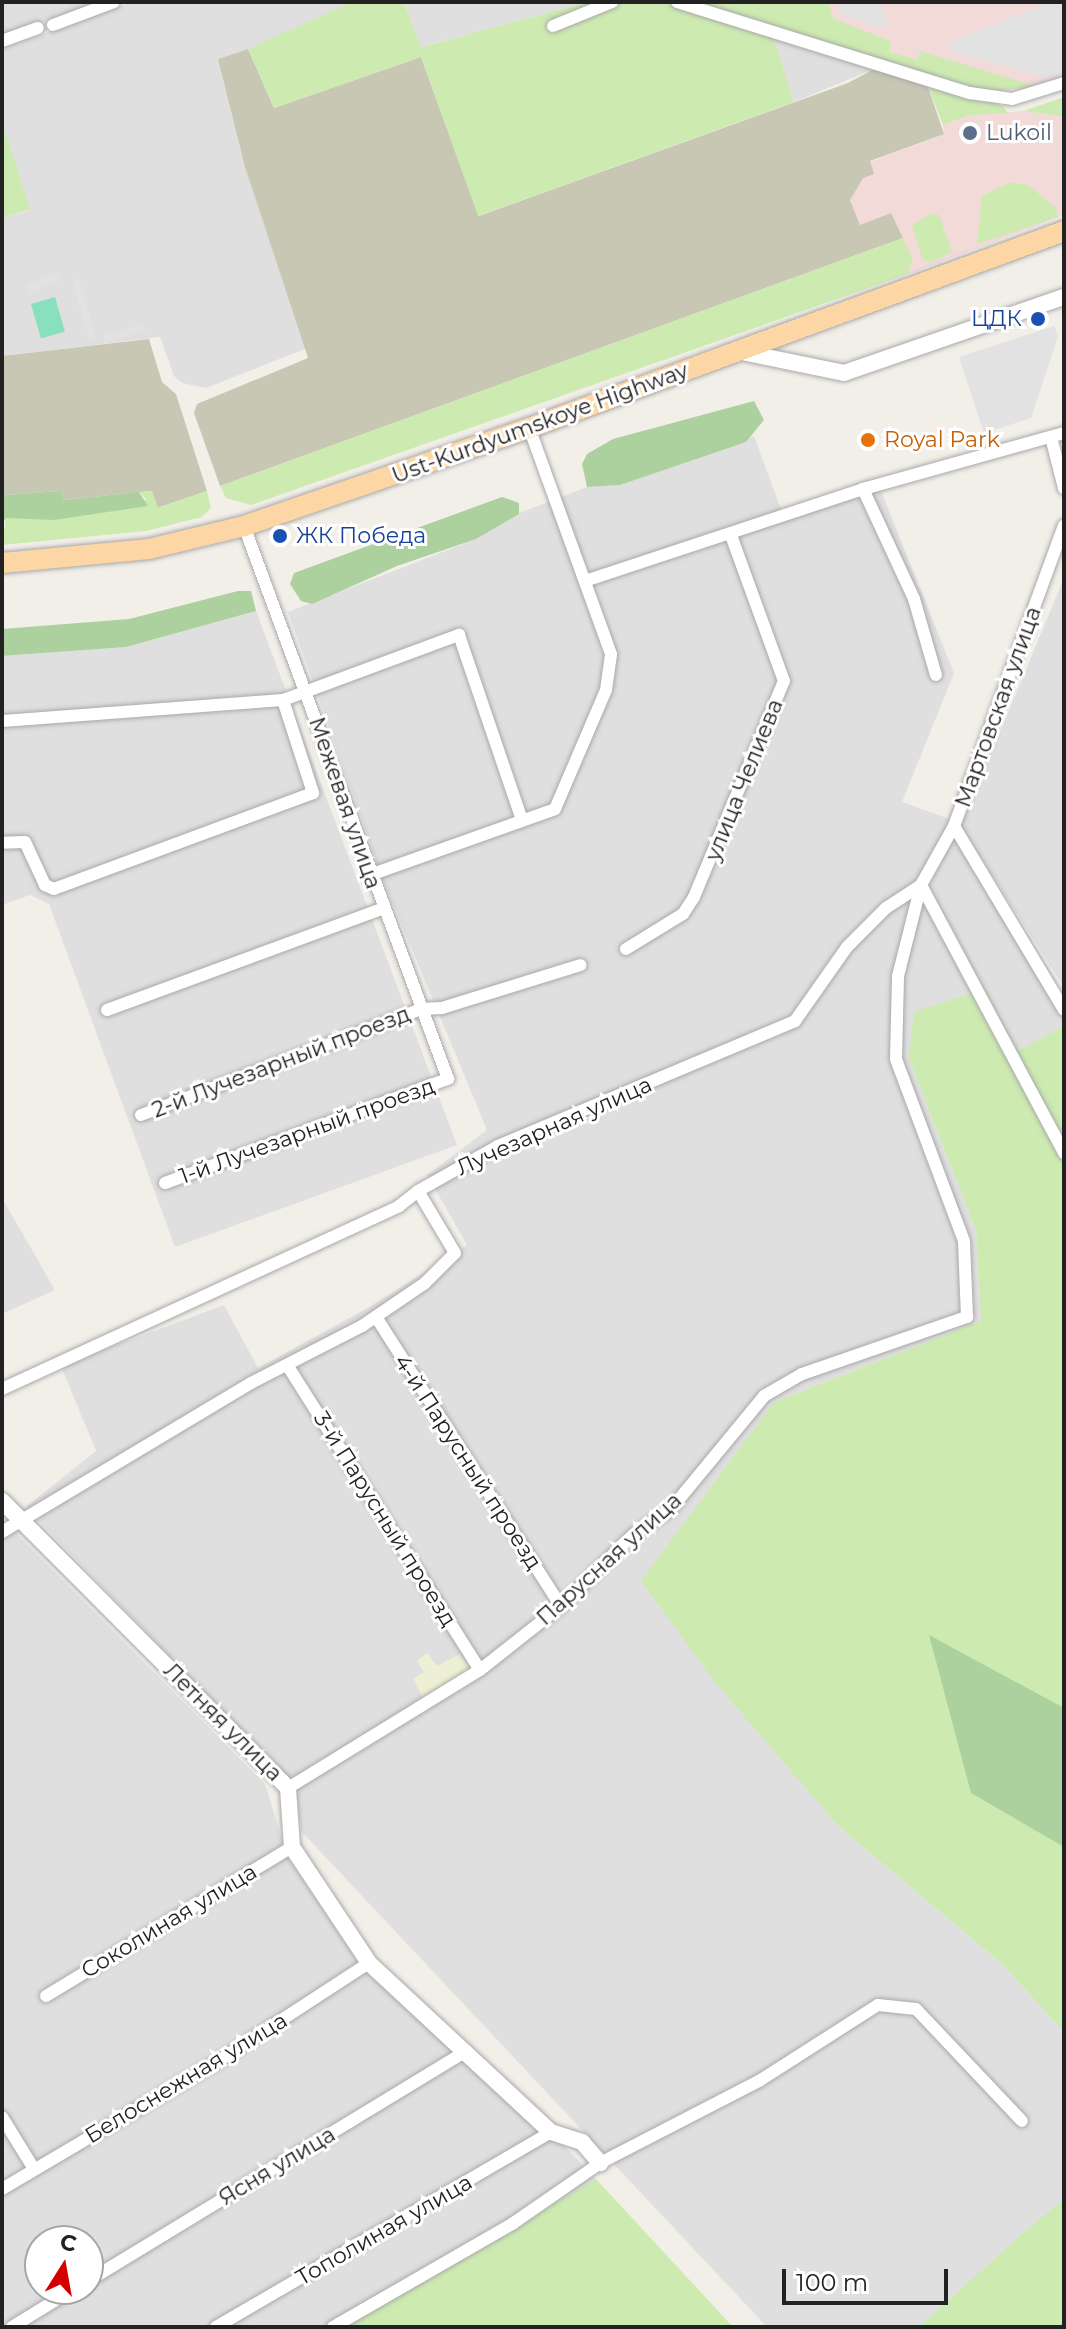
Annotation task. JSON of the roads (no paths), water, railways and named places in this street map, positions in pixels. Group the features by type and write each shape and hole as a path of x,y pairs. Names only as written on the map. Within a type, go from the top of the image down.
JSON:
{"main road":[{"name":"Ust-Kurdyumskoye Highway","path":"2,563 149,549 244,526 529,428 1064,231"}],"street":[{"path":"53,25 114,2"},
{"path":"553,26 612,2"},
{"path":"677,2 970,93 1012,99 1064,83"},
{"path":"2,41 38,28"},
{"path":"737,351 844,373 1064,297"},
{"path":"370,875 555,809 606,690 611,654 529,428"},
{"path":"585,581 863,489 1058,435 1064,488"},
{"path":"863,489 914,599 936,675"},
{"name":"Мартовская улица","path":"921,885 954,826 1064,525"},
{"name":"Межевая улица","path":"244,526 306,688 382,909 448,1079"},
{"name":"улица Челиева","path":"626,949 683,914 694,897 784,681 731,535"},
{"path":"2,721 283,700 306,688 459,635 522,820"},
{"path":"283,700 313,793"},
{"path":"2,843 25,842 45,885 54,889 339,785"},
{"path":"954,826 1062,1002"},
{"path":"921,885 1064,1153"},
{"name":"Лучезарная улица","path":"2,1389 399,1206 418,1191 498,1146 795,1021 847,947 886,908 921,885"},
{"name":"Парусная улица","path":"288,1788 480,1670 561,1606 633,1535 671,1509 764,1396 802,1374 967,1317 964,1241 896,1059 898,976 921,885"},
{"path":"107,1010 382,909"},
{"path":"422,1009 442,1008 581,965"},
{"name":"2-й Лучезарный проезд","path":"141,1115 422,1009"},
{"name":"1-й Лучезарный проезд","path":"165,1183 448,1079"},
{"path":"2,1532 251,1383 289,1368 376,1317 425,1283 455,1253 418,1191"},
{"name":"4-й Парусный проезд","path":"376,1317 561,1606"},
{"name":"3-й Парусный проезд","path":"289,1368 480,1670"},
{"name":"Летняя улица","path":"2,1501 288,1788 292,1847 369,1963 551,2132 582,2142 600,2163"},
{"name":"Соколиная улица","path":"46,1996 292,1847"},
{"name":"Белоснежная улица","path":"2,2189 220,2060 369,1963"},
{"path":"333,2327 512,2224 600,2163 759,2081 878,2005 916,2009 1022,2121"},
{"name":"Ясня улица","path":"104,2271 467,2051"},
{"path":"2,2117 34,2169"},
{"name":"Тополиная улица","path":"216,2327 551,2132"},
{"path":"12,2327 48,2305"}],"place":[{"name":"Lukoil","path":"970,133"},
{"name":"ЦДК","path":"1038,319"},
{"name":"Royal Park","path":"868,440"},
{"name":"ЖК Победа","path":"280,536"}]}
